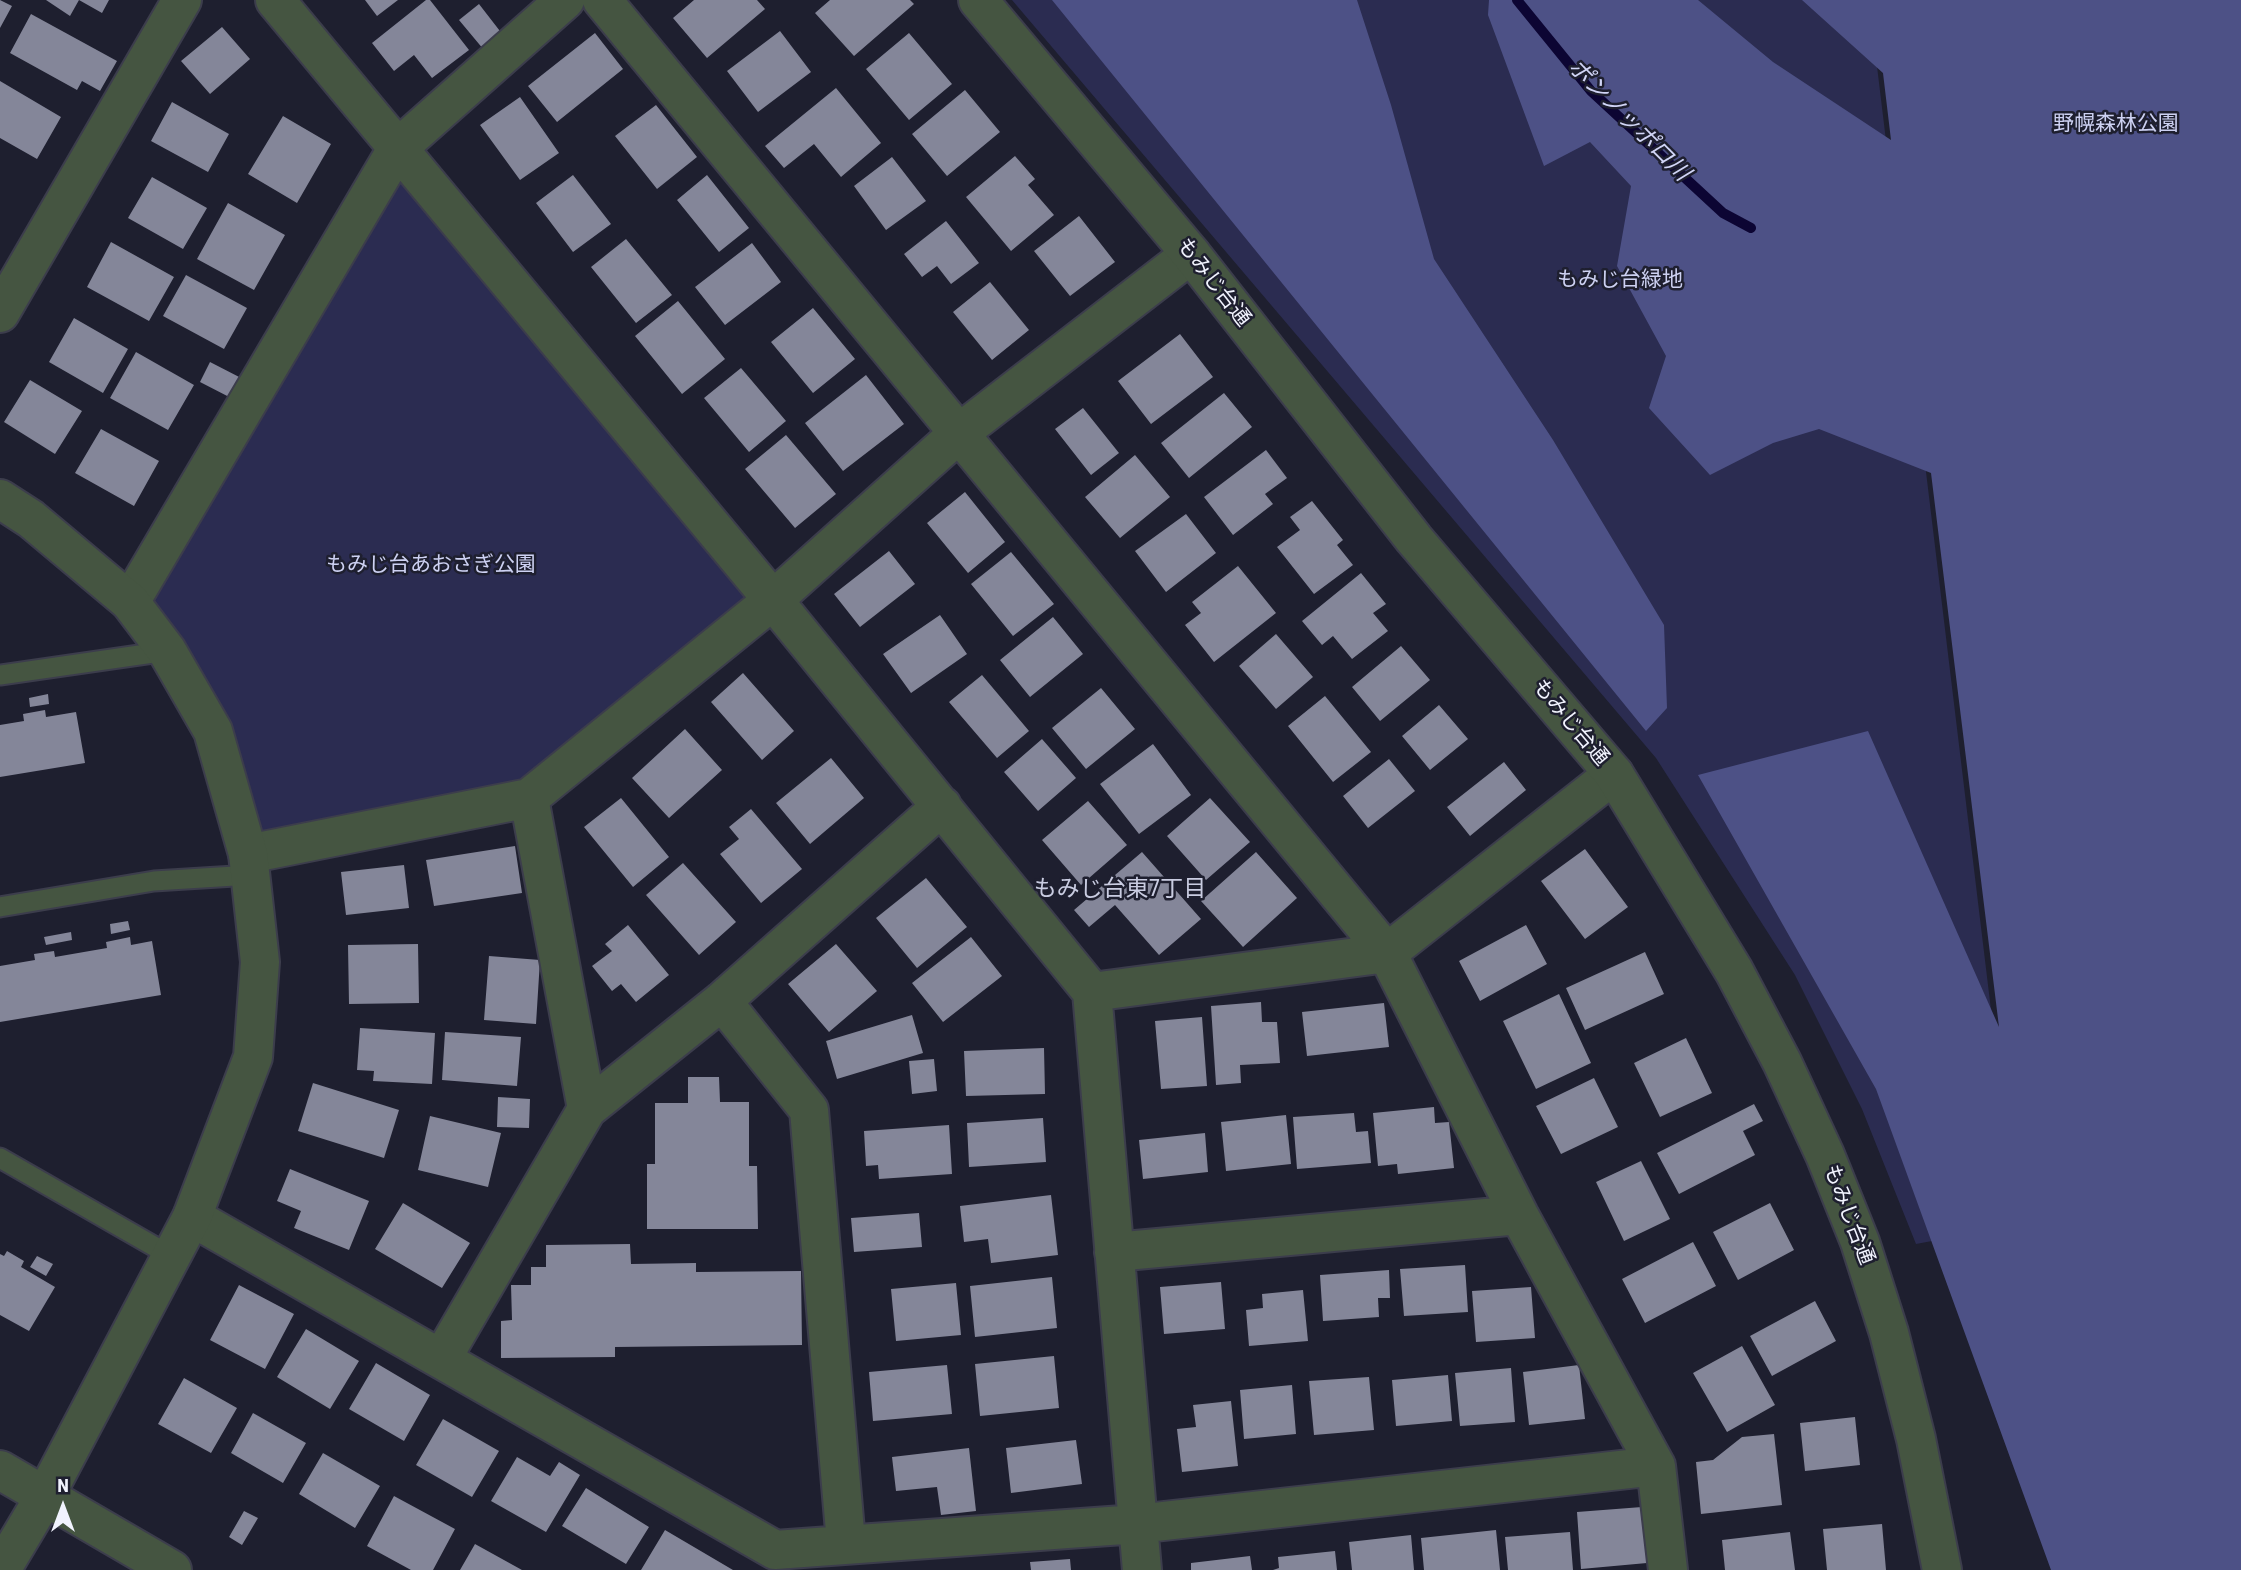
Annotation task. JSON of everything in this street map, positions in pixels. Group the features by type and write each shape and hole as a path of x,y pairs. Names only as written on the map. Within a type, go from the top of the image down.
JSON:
{"street":[{"path":"0,313 182,0"},
{"path":"275,0 773,600 1092,992 1142,1570"},
{"path":"130,602 397,149 565,0"},
{"path":"602,0 1387,953 1519,1215 1656,1466 1668,1570"},
{"name":"もみじ台通","path":"978,0 1191,254 1414,539 1614,774 1734,971 1782,1062 1825,1155 1860,1242 1889,1333 1916,1438 1942,1570"},
{"path":"249,865 529,798 773,600 958,434 1191,254"},
{"path":"0,499 31,519 130,602 167,651 213,731 249,865 260,962 253,1057 192,1217 45,1496 1,1570"},
{"path":"1092,992 1387,953 1614,774"},
{"path":"529,798 587,1108"},
{"path":"442,1358 587,1108 722,1001 942,806"},
{"path":"722,1001 809,1110 846,1543"},
{"path":"1114,1252 1519,1215"},
{"path":"192,1217 775,1550 1137,1524 1656,1466"},
{"path":"0,1470 45,1496 148,1564"}],"lane":[{"path":"0,675 167,651"},
{"path":"0,907 249,865"},
{"path":"0,1158 172,1256"}],"green space":[{"name":"もみじ台緑地","path":"1012,0 1869,0 2017,1225 1916,1244 1862,1109 1795,975 1656,758"},
{"path":"1052,0 1357,0 1391,105 1434,259 1553,440 1664,625 1667,708 1646,731"},
{"name":"野幌森林公園","path":"1489,0 1698,0 1773,62 1891,140 1883,73 1802,0 2241,0 2241,1570 2051,1570 1876,1089 1698,775 1868,731 1999,1027 1931,473 1819,429 1773,443 1710,475 1649,408 1666,356 1617,266 1631,186 1590,142 1544,166 1488,15"},
{"name":"もみじ台あおさぎ公園","path":"397,149 773,600 529,798 248,854 213,731 130,602"}],"building":[{"path":"0,0 12,6 0,28"},
{"path":"46,0 79,0 70,16"},
{"path":"79,0 109,0 102,13"},
{"path":"365,0 398,0 377,16"},
{"path":"426,0 430,0 469,50 432,78 414,55 394,71 372,43"},
{"path":"694,0 757,0 765,9 707,58 673,18"},
{"path":"830,0 910,0 914,4 854,56 815,13"},
{"path":"479,4 503,35 484,50 459,20"},
{"path":"31,14 117,61 100,91 82,81 77,90 10,53"},
{"path":"222,27 250,59 210,94 181,61"},
{"path":"780,31 811,72 758,112 727,71"},
{"path":"595,33 623,69 557,122 528,86"},
{"path":"909,33 952,84 909,120 866,69"},
{"path":"0,81 61,117 37,159 0,138"},
{"path":"836,88 881,143 841,177 814,144 784,168 765,146"},
{"path":"965,90 1000,132 947,176 912,134"},
{"path":"520,97 559,153 520,180 480,125"},
{"path":"172,102 229,134 208,172 151,141"},
{"path":"656,105 697,157 657,189 615,136"},
{"path":"283,116 331,144 297,203 248,174"},
{"path":"1015,156 1035,179 1028,185 1054,215 1011,251 966,197"},
{"path":"892,157 926,201 886,230 854,186"},
{"path":"573,175 611,224 573,252 536,203"},
{"path":"707,175 749,228 719,252 677,200"},
{"path":"152,177 207,208 183,249 128,218"},
{"path":"228,203 285,235 254,290 197,259"},
{"path":"1079,216 1115,262 1070,296 1034,251"},
{"path":"946,221 979,263 951,284 937,266 922,277 904,254"},
{"path":"626,239 672,295 636,323 591,267"},
{"path":"111,242 174,277 149,321 87,287"},
{"path":"752,243 781,282 725,325 695,287"},
{"path":"186,275 247,308 224,349 163,316"},
{"path":"990,282 1029,330 992,360 953,312"},
{"path":"678,301 725,359 682,394 635,336"},
{"path":"813,308 855,359 813,393 771,342"},
{"path":"74,318 128,349 103,393 49,362"},
{"path":"1180,334 1213,377 1151,424 1118,381"},
{"path":"136,352 194,385 168,430 110,398"},
{"path":"210,362 245,380 235,400 200,382"},
{"path":"741,368 786,421 749,452 704,398"},
{"path":"866,375 904,424 843,471 805,423"},
{"path":"30,380 82,411 55,454 4,422"},
{"path":"1224,393 1252,427 1189,478 1161,443"},
{"path":"1083,408 1119,453 1091,475 1055,429"},
{"path":"101,429 159,461 134,506 75,473"},
{"path":"786,435 836,494 795,528 745,469"},
{"path":"1266,450 1287,478 1265,494 1273,504 1233,535 1204,497"},
{"path":"1135,455 1170,497 1120,538 1085,497"},
{"path":"965,492 1005,542 968,573 927,523"},
{"path":"1312,501 1343,540 1337,545 1353,565 1314,594 1277,547 1300,530 1290,517"},
{"path":"1186,514 1216,553 1166,592 1135,551"},
{"path":"889,551 915,584 860,627 834,594"},
{"path":"1011,552 1054,604 1013,636 971,584"},
{"path":"1238,566 1276,613 1214,662 1185,625 1201,613 1192,602"},
{"path":"1361,573 1386,604 1373,613 1388,631 1352,659 1333,636 1322,645 1302,621"},
{"path":"940,615 967,654 911,693 883,654"},
{"path":"1053,617 1083,654 1030,697 1000,660"},
{"path":"1276,634 1313,677 1276,709 1239,666"},
{"path":"1401,646 1430,680 1380,721 1352,687"},
{"path":"743,673 794,731 762,760 711,702"},
{"path":"982,675 1029,731 997,758 949,702"},
{"path":"1101,688 1135,729 1086,769 1052,728"},
{"path":"48,694 49,704 30,707 29,698"},
{"path":"1325,696 1371,752 1333,782 1288,726"},
{"path":"1439,705 1468,739 1430,770 1402,736"},
{"path":"45,710 46,717 76,712 85,763 0,777 0,725 24,721 23,714"},
{"path":"685,729 722,770 669,818 632,778"},
{"path":"1042,739 1076,778 1038,811 1004,772"},
{"path":"1153,744 1191,795 1139,834 1100,784"},
{"path":"831,758 864,798 810,844 776,803"},
{"path":"1389,759 1415,791 1368,828 1343,796"},
{"path":"1504,762 1526,790 1470,836 1447,807"},
{"path":"621,798 669,857 633,887 584,827"},
{"path":"1210,798 1250,842 1206,880 1167,836"},
{"path":"1088,801 1127,845 1081,885 1042,840"},
{"path":"751,809 802,869 761,903 720,854 739,839 729,827"},
{"path":"515,846 522,893 434,906 426,860"},
{"path":"1585,849 1628,907 1585,939 1541,881"},
{"path":"1142,852 1201,919 1159,955 1115,905 1089,927 1074,910"},
{"path":"1256,852 1297,898 1243,947 1201,901"},
{"path":"683,863 736,922 699,955 646,895"},
{"path":"404,865 409,908 346,915 341,872"},
{"path":"926,878 967,927 917,968 876,918"},
{"path":"128,921 130,930 111,934 110,924"},
{"path":"628,925 669,975 636,1002 621,984 612,991 592,966 612,951 605,944"},
{"path":"1526,925 1547,964 1480,1001 1459,961"},
{"path":"71,932 72,940 46,945 44,937"},
{"path":"130,937 131,945 152,941 161,995 0,1022 0,966 35,960 34,954 54,951 55,957 107,948 106,942"},
{"path":"971,937 1002,976 943,1022 912,983"},
{"path":"418,944 419,1003 349,1004 348,945"},
{"path":"836,944 877,991 829,1032 788,984"},
{"path":"1645,952 1664,994 1585,1030 1566,988"},
{"path":"489,956 540,960 536,1024 484,1020"},
{"path":"1559,994 1591,1063 1536,1089 1503,1021"},
{"path":"1261,1002 1262,1022 1277,1022 1280,1063 1240,1065 1241,1083 1216,1085 1211,1006"},
{"path":"1384,1003 1389,1047 1307,1056 1302,1012"},
{"path":"912,1015 923,1053 837,1079 826,1041"},
{"path":"1202,1017 1207,1086 1161,1089 1155,1021"},
{"path":"360,1028 435,1033 432,1084 373,1081 374,1071 357,1070"},
{"path":"445,1032 521,1037 517,1086 442,1080"},
{"path":"1686,1038 1712,1093 1660,1117 1634,1063"},
{"path":"1044,1048 1045,1094 966,1096 964,1051"},
{"path":"934,1059 937,1091 912,1094 909,1061"},
{"path":"688,1077 719,1077 720,1102 749,1102 749,1166 757,1166 758,1229 647,1229 647,1164 655,1164 655,1103 688,1103"},
{"path":"1594,1078 1618,1127 1561,1154 1536,1106"},
{"path":"313,1083 399,1110 384,1158 298,1131"},
{"path":"498,1097 530,1099 529,1128 497,1127"},
{"path":"1754,1104 1763,1121 1743,1131 1755,1155 1679,1194 1657,1153"},
{"path":"1434,1107 1435,1123 1449,1122 1454,1168 1398,1174 1397,1164 1378,1166 1373,1113"},
{"path":"1354,1113 1356,1132 1368,1131 1371,1163 1297,1169 1293,1117"},
{"path":"1286,1115 1291,1164 1226,1171 1221,1122"},
{"path":"430,1116 501,1133 488,1187 418,1170"},
{"path":"1043,1118 1046,1162 969,1167 967,1123"},
{"path":"949,1125 952,1174 879,1179 878,1165 866,1166 864,1131"},
{"path":"1205,1133 1208,1172 1143,1179 1139,1140"},
{"path":"1641,1161 1670,1219 1624,1241 1596,1182"},
{"path":"290,1169 369,1201 349,1250 294,1228 301,1211 277,1201"},
{"path":"1051,1195 1058,1255 991,1263 988,1239 964,1242 960,1206"},
{"path":"403,1203 470,1243 442,1288 375,1249"},
{"path":"1770,1203 1794,1250 1738,1280 1713,1232"},
{"path":"919,1213 922,1247 854,1252 851,1218"},
{"path":"1693,1242 1716,1286 1645,1323 1622,1279"},
{"path":"630,1244 631,1264 696,1263 696,1272 801,1271 802,1345 615,1347 615,1357 501,1358 501,1321 512,1320 511,1285 531,1285 531,1267 546,1267 546,1245"},
{"path":"7,1251 24,1261 21,1267 55,1287 29,1331 0,1315 0,1254 4,1256"},
{"path":"37,1256 53,1264 46,1276 30,1267"},
{"path":"1465,1265 1468,1312 1404,1316 1400,1269"},
{"path":"1389,1270 1390,1298 1378,1298 1379,1317 1323,1321 1320,1275"},
{"path":"1052,1277 1057,1328 975,1337 970,1286"},
{"path":"1221,1282 1225,1329 1164,1334 1160,1287"},
{"path":"956,1283 961,1335 896,1341 891,1289"},
{"path":"239,1285 294,1314 265,1369 210,1340"},
{"path":"1531,1287 1535,1338 1476,1342 1472,1291"},
{"path":"1303,1290 1308,1341 1249,1346 1246,1310 1263,1308 1262,1294"},
{"path":"1815,1301 1836,1341 1772,1376 1750,1336"},
{"path":"306,1329 359,1361 330,1409 277,1377"},
{"path":"1742,1346 1775,1405 1727,1432 1693,1373"},
{"path":"1054,1356 1059,1408 980,1416 975,1364"},
{"path":"376,1363 430,1395 404,1441 349,1409"},
{"path":"947,1365 952,1414 873,1421 869,1372"},
{"path":"1579,1365 1585,1419 1529,1425 1523,1372"},
{"path":"1511,1368 1515,1422 1460,1426 1455,1373"},
{"path":"1448,1375 1452,1421 1396,1426 1392,1380"},
{"path":"1369,1377 1374,1430 1314,1435 1309,1381"},
{"path":"184,1378 237,1408 211,1453 158,1424"},
{"path":"1292,1385 1296,1434 1244,1439 1240,1390"},
{"path":"1231,1401 1238,1466 1182,1472 1177,1429 1196,1427 1193,1405"},
{"path":"253,1413 306,1443 283,1483 231,1453"},
{"path":"1855,1417 1860,1465 1805,1471 1800,1423"},
{"path":"443,1419 499,1451 472,1497 416,1465"},
{"path":"1774,1434 1782,1505 1701,1514 1696,1462 1713,1460 1742,1437"},
{"path":"1076,1440 1082,1484 1011,1493 1006,1448"},
{"path":"969,1448 976,1511 941,1515 937,1487 896,1491 892,1457"},
{"path":"323,1453 380,1486 355,1528 299,1494"},
{"path":"517,1457 550,1476 559,1462 580,1475 546,1532 491,1501"},
{"path":"586,1488 649,1527 626,1564 562,1526"},
{"path":"394,1496 455,1529 433,1570 411,1570 367,1546"},
{"path":"1642,1507 1647,1563 1581,1569 1577,1512"},
{"path":"244,1511 258,1518 242,1545 229,1537"},
{"path":"1882,1524 1886,1570 1827,1570 1823,1529"},
{"path":"665,1530 733,1570 641,1570"},
{"path":"1496,1530 1500,1570 1424,1570 1421,1538"},
{"path":"1570,1532 1573,1570 1508,1570 1505,1537"},
{"path":"1790,1532 1795,1570 1725,1570 1722,1540"},
{"path":"1411,1535 1414,1570 1352,1570 1349,1542"},
{"path":"475,1544 522,1570 460,1570"},
{"path":"1335,1551 1337,1570 1273,1570 1279,1568 1278,1557"},
{"path":"1250,1556 1252,1570 1191,1570 1191,1563"},
{"path":"1070,1559 1071,1570 1031,1570 1030,1562"}],"waterway":[{"name":"ポンノッポロ川","path":"1517,0 1591,91 1723,213 1751,228"}],"district":[{"name":"もみじ台東7丁目","path":"1120,890"}]}
